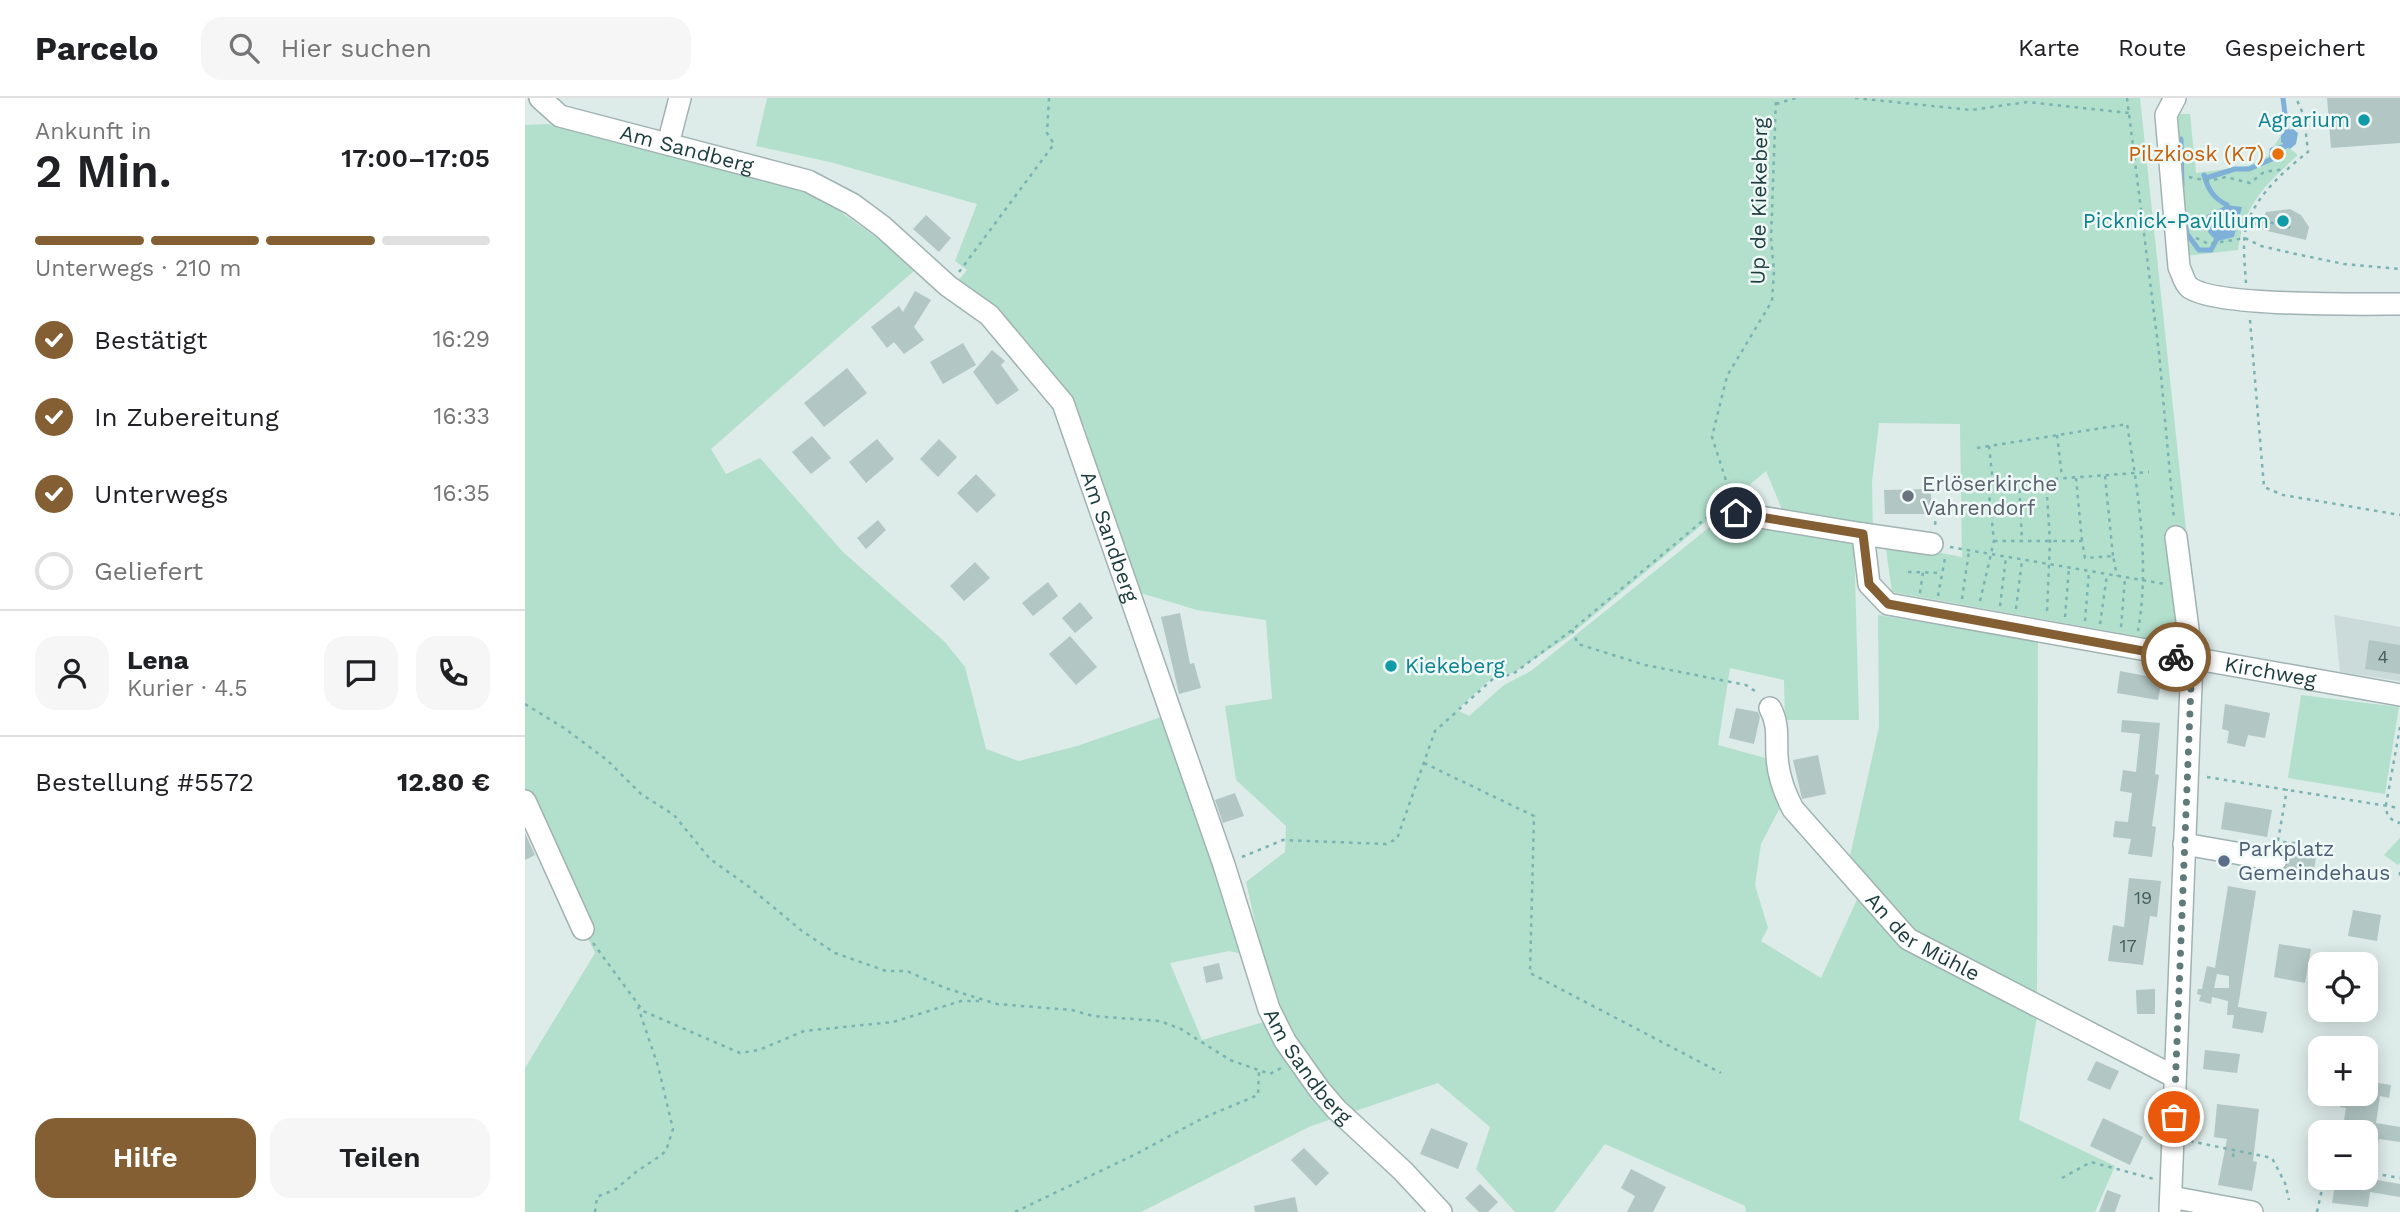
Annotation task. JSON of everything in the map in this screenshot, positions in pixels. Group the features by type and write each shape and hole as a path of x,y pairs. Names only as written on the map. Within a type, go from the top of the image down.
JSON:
{"street":[{"name":"Am Sandberg","path":"540,98 560,116 808,181 852,204 883,227 948,286 989,315 1063,402 1224,865 1269,1009 1285,1041 1319,1089 1441,1212"},
{"path":"668,144 680,98"},
{"path":"2175,98 2166,115 2179,267 2188,286 2203,294 2281,303 2400,304"},
{"path":"1729,505 1863,534 1932,544"},
{"name":"Kirchweg","path":"1863,534 1869,584 1888,604 2400,695"},
{"path":"2176,537 2192,660 2170,1197 2252,1212"},
{"name":"An der Mühle","path":"1770,708 1777,721 1777,758 1783,790 1793,808 1908,939 2175,1077"},
{"path":"525,801 583,929"},
{"path":"2184,844 2276,860"}],"path":[{"path":"948,286 1054,144 1047,133 1049,98"},
{"name":"Up de Kiekeberg","path":"1729,505 1712,437 1727,376 1772,302 1774,271 1771,238 1776,98"},
{"path":"1776,104 1796,98"},
{"path":"1855,98 1971,110 2027,102 2129,113"},
{"path":"2127,98 2159,353 2176,537"},
{"path":"2296,98 2304,116 2308,152 2287,169 2262,198 2246,227 2245,238 2244,254 2264,487 2283,495 2400,515"},
{"path":"2201,178 2210,181 2226,177 2250,183 2264,172 2287,169"},
{"path":"2246,227 2266,221 2291,229"},
{"path":"2209,244 2245,238 2261,246 2308,257 2374,268 2400,269"},
{"path":"1977,448 2127,424 2142,548 2143,582 2139,631"},
{"path":"2057,435 2062,478"},
{"path":"1989,446 1993,483"},
{"path":"1971,485 2149,472"},
{"path":"2105,475 2117,577"},
{"path":"2076,477 2085,558 2113,555"},
{"path":"2046,480 2050,541 2047,615"},
{"path":"2019,481 2022,541"},
{"path":"1979,603 1994,541 1988,484"},
{"path":"1931,502 1938,503 1932,544"},
{"path":"1224,865 1283,840 1386,844 1397,839 1435,731 1494,678 1513,674 1729,505"},
{"path":"1994,541 2082,541"},
{"path":"1938,596 1948,547 2143,582 2182,586"},
{"path":"1962,600 1969,551"},
{"path":"2000,607 2006,557"},
{"path":"2015,610 2022,560"},
{"path":"2065,618 2069,568"},
{"path":"1909,572 1942,573"},
{"path":"1920,593 1923,572"},
{"path":"2085,622 2089,572"},
{"path":"2100,624 2107,575"},
{"path":"2121,628 2125,578"},
{"path":"1572,630 1578,644 1645,665 1746,685 1764,696 1770,708"},
{"path":"525,704 607,760 641,794 674,815 711,859 802,931 835,953 886,971 907,971 945,988 997,1004 1160,1021 1181,1028 1230,1060 1259,1070 1258,1095 1203,1118 1136,1154 1015,1212"},
{"path":"2400,727 2386,805 2386,813 2392,820 2400,823"},
{"path":"1424,762 1534,816 1530,973 1721,1073"},
{"path":"2187,774 2400,808"},
{"path":"2287,789 2278,841 2301,844 2299,855"},
{"path":"2400,872 2400,880"},
{"path":"583,929 643,1012 740,1053 759,1050 804,1031 893,1022 961,1001 985,1001"},
{"path":"595,1212 597,1197 616,1189 666,1151 673,1129 658,1066 638,1004"},
{"path":"2173,1137 2272,1158 2285,1183 2289,1200"},
{"path":"2233,1157 2234,1150"},
{"path":"2249,1160 2251,1154"},
{"path":"2062,1178 2091,1162 2170,1197"},
{"path":"2378,1175 2400,1178"},
{"path":"2317,1212 2322,1190"}],"shaded area":[{"path":"2334,615 2400,627 2400,681 2340,672"}],"green space":[{"path":"767,98 2140,98 2186,529 2170,530 2181,644 1892,592 1885,542 1962,557 1960,424 1879,423 1872,482 1873,529 1786,519 1766,471 1568,637 1513,673 1494,676 1457,710 1469,716 1504,685 1531,671 1717,521 1854,541 1859,720 1785,720 1784,680 1730,668 1718,745 1769,759 1783,802 1761,844 1755,885 1768,928 1761,941 1821,978 1860,893 2037,1017 2019,1120 2115,1166 2095,1212 1746,1212 1745,1206 1605,1144 1554,1212 1515,1212 1476,1169 1490,1127 1438,1083 1311,1126 1141,1212 525,1212 525,1068 595,953 525,805 525,125 547,124 785,184 827,202 895,251 915,270 711,449 726,474 760,458 843,552 945,642 965,667 986,749 1019,761 1077,746 1167,715 1247,955 1229,951 1170,963 1202,1040 1264,1022 1336,1095 1273,1003 1246,882 1285,852 1286,826 1236,780 1225,706 1272,699 1266,620 1197,610 1134,591 1116,550 1085,428 1069,399 1009,322 957,282 967,270 955,261 977,204 830,162 756,146"},
{"path":"2178,114 2190,114 2196,173 2248,166 2268,156 2281,135 2281,142 2298,155 2266,186 2251,208 2245,220 2238,250 2185,256"},
{"path":"1878,615 2038,641 2037,994 1912,931 1850,856 1879,727"},
{"path":"2301,695 2399,707 2385,794 2288,778"},
{"path":"2400,838 2400,863 2398,865 2384,855"}],"water":[{"path":"2293,129 2298,133 2296,144 2290,149 2281,142 2281,135"},
{"path":"2227,205 2242,207 2234,237 2218,241 2207,230 2207,215"}],"building":[{"name":"Agrarium","path":"2327,98 2400,98 2400,143 2331,148"},
{"name":"Picknick-Pavillium","path":"2290,209 2301,215 2309,227 2306,240 2259,229 2266,212"},
{"path":"926,215 951,238 939,252 913,229"},
{"path":"915,291 931,300 914,327 924,340 904,354 894,342 887,348 871,327 899,306 903,312"},
{"path":"963,343 976,365 943,384 930,362"},
{"path":"992,350 1005,361 1001,365 1019,390 997,405 973,372"},
{"path":"847,368 867,393 824,427 804,403"},
{"path":"812,436 831,458 811,474 792,452"},
{"path":"877,439 894,459 866,483 849,462"},
{"path":"939,439 957,457 938,477 920,459"},
{"path":"976,474 996,495 977,513 957,493"},
{"name":"Erlöserkirche Vahrendorf","path":"1931,489 1931,514 1885,514 1884,490"},
{"path":"878,520 886,530 866,549 857,538"},
{"path":"975,562 990,578 964,601 950,586"},
{"path":"1048,582 1058,596 1033,616 1022,603"},
{"path":"1080,602 1093,618 1075,633 1062,618"},
{"path":"1180,613 1190,664 1194,663 1201,688 1179,694 1161,617"},
{"path":"1070,636 1097,667 1076,685 1049,654"},
{"path":"2369,640 2400,645 2400,674 2365,669"},
{"path":"2120,671 2162,679 2158,700 2117,693"},
{"path":"2225,704 2270,713 2265,738 2248,735 2245,747 2227,743 2229,731 2222,729"},
{"path":"1736,708 1758,712 1760,717 1754,744 1729,738"},
{"path":"2122,720 2160,723 2155,774 2159,775 2152,826 2156,827 2152,857 2128,854 2131,839 2113,837 2115,821 2128,822 2132,793 2120,791 2123,770 2136,772 2140,734 2121,732"},
{"path":"1818,755 1826,794 1802,799 1793,760"},
{"path":"1235,793 1244,816 1223,823 1215,800"},
{"path":"2225,802 2272,810 2267,837 2221,829"},
{"path":"525,833 535,855 525,860"},
{"path":"2286,852 2316,857 2313,876 2283,870 2289,862"},
{"path":"2129,878 2161,881 2157,917 2150,916 2143,965 2108,961 2113,925 2124,927"},
{"path":"2228,886 2256,891 2238,1007 2267,1012 2263,1033 2232,1028 2234,1015 2227,1015 2228,1001 2212,997 2211,1004 2199,1001 2201,995 2197,994 2198,989 2202,989 2207,966 2215,968","holes":["2217,974 2229,976 2229,988 2214,988"]},
{"path":"2353,910 2381,915 2377,941 2348,936"},
{"path":"2279,944 2311,949 2308,952 2305,983 2274,977"},
{"path":"1219,963 1223,979 1206,983 1203,967"},
{"path":"2155,989 2155,1014 2137,1014 2136,990"},
{"path":"2205,1050 2240,1054 2237,1073 2203,1069"},
{"path":"2096,1061 2119,1071 2110,1090 2087,1080"},
{"path":"2378,1083 2391,1085 2389,1098 2380,1096 2376,1120 2344,1120 2346,1108 2340,1107 2378,1106"},
{"path":"2217,1104 2259,1109 2253,1161 2257,1162 2252,1191 2218,1185 2227,1139 2214,1137"},
{"path":"2103,1118 2143,1137 2130,1165 2090,1146"},
{"path":"2378,1123 2400,1127 2400,1142 2379,1139 2378,1144"},
{"path":"1431,1128 1468,1143 1458,1169 1420,1154"},
{"path":"1304,1148 1329,1173 1316,1186 1291,1160"},
{"path":"1631,1169 1666,1187 1653,1212 1627,1212 1635,1196 1621,1188"},
{"path":"2378,1180 2400,1184 2400,1197 2370,1192 2368,1207 2332,1203 2334,1190 2378,1190"},
{"path":"1480,1184 1498,1202 1488,1212 1479,1212 1465,1198"},
{"path":"2107,1190 2121,1195 2115,1212 2099,1212"},
{"path":"1295,1197 1298,1212 1255,1212 1254,1206"}],"waterway":[{"path":"2226,209 2227,205 2212,193 2204,175 2206,178 2235,169 2249,169 2272,159 2272,150 2286,146 2283,98"},
{"path":"2181,139 2182,186"},
{"path":"2186,227 2187,234 2199,250 2211,250 2219,235"}],"way so far":[{"path":"2174,1117 2192,660 2176,657"}],"place":[{"name":"Agrarium","path":"2364,120"},
{"name":"Pilzkiosk (K7)","path":"2278,154"},
{"name":"Picknick-Pavillium","path":"2283,221"},
{"name":"Erlöserkirche Vahrendorf","path":"1908,496"},
{"name":"Kiekeberg","path":"1391,666"},
{"name":"Parkplatz Gemeindehaus","path":"2224,861"}],"route":[{"path":"1736,513 1863,534 1869,584 1888,604 2176,657"}]}
